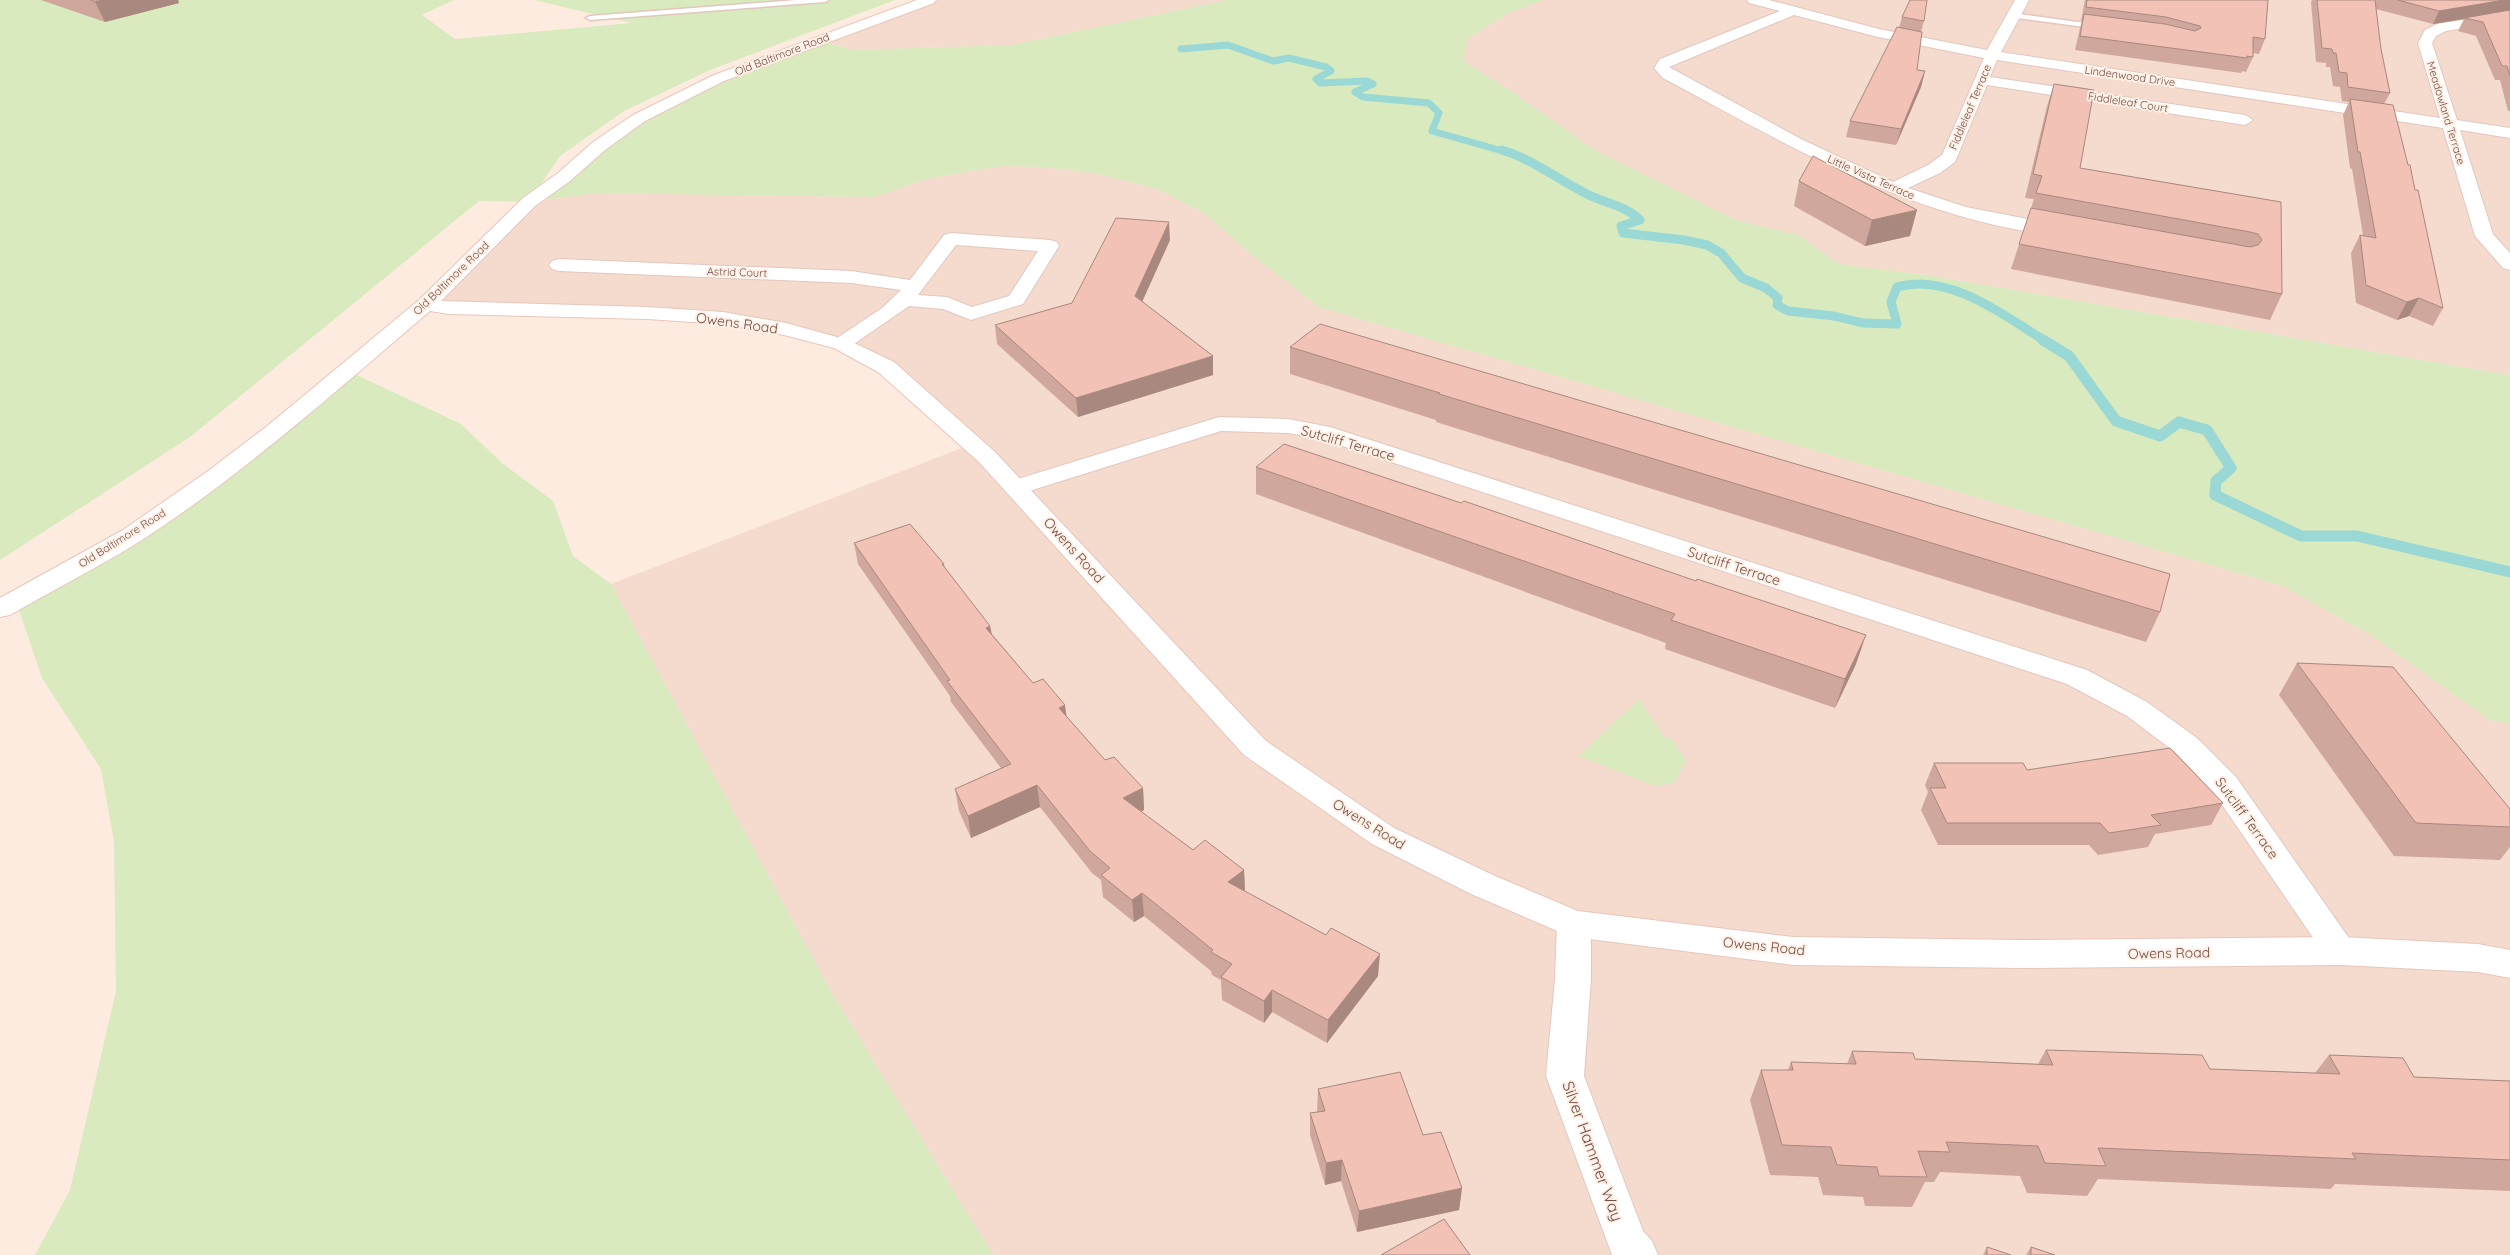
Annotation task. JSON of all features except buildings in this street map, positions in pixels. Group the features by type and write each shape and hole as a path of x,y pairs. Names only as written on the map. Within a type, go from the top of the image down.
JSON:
{"street":[{"name":"Old Baltimore Road","path":"0,609 132,535 217,476 274,432 426,304 529,202 564,177 599,146 639,118 719,78 929,0"},
{"name":"Lindenwood Drive","path":"1754,0 1878,33 1992,55 2510,133"},
{"name":"Fiddleleaf Terrace","path":"1893,188 1934,170 1949,158 1992,55 2012,15 2022,0"},
{"name":"Little Vista Terrace","path":"1792,11 1665,62 1662,68 1668,75 1846,169 1893,188 1962,211 2075,234"},
{"name":"Meadowland Terrace","path":"2510,16 2442,26 2430,33 2425,43 2484,236 2510,264"},
{"name":"Fiddleleaf Court","path":"1982,80 2245,120"},
{"name":"Astrid Court","path":"559,265 851,278 909,293 947,303 971,314 1016,300 1050,246 951,239 909,293 889,312 841,344"},
{"name":"Owens Road","path":"426,304 449,308 647,313 723,318 786,329 841,344 886,367 987,456 1017,487 1254,748 1383,836 1483,885 1574,924 1793,950 2023,954 2341,951 2478,958 2510,964"},
{"name":"Sutcliff Terrace","path":"1017,487 1219,424 1288,426 1322,432 2077,677 2137,709 2186,746 2225,785 2341,951"},
{"name":"Silver Hammer Way","path":"1574,924 1574,979 1565,1076 1627,1243 1636,1255"}],"lane":[{"path":"590,18 825,0"},
{"path":"2012,15 2104,28"}],"shaded area":[{"path":"929,0 1227,0 1013,45 853,50 817,40"},
{"path":"1543,0 2510,0 2510,375 1926,275 1839,264 1798,235 1736,220 1595,151 1510,90 1462,61 1468,38 1509,13"},
{"path":"1001,166 1043,167 1094,173 1155,188 1204,213 1252,255 1319,307 2283,586 2371,635 2490,720 2510,724 2510,1255 993,1255 830,990 611,584 972,444 841,344 723,318 426,304 529,202 597,193 874,197 926,179"}],"green space":[{"path":"0,0 454,0 422,15 455,39 631,23 534,0 895,0 710,70 624,111 560,156 530,200 639,118 817,40 853,50 1013,45 1227,0 1543,0 1509,13 1468,38 1463,61 1510,90 1596,151 1736,220 1798,235 1839,264 1926,275 2510,375 2510,724 2490,720 2371,635 2283,586 1319,307 1252,255 1204,213 1155,188 1094,173 1043,167 1001,166 926,179 874,197 597,193 529,202 479,201 190,437 0,560"},
{"path":"346,370 461,424 502,463 553,501 573,556 611,584 830,990 993,1255 35,1255 70,1190 116,991 114,841 101,769 42,678 16,601 132,535"},
{"path":"1639,699 1664,737 1673,740 1686,761 1674,783 1655,786 1579,756"}],"waterway":[{"path":"1181,49 1228,45 1273,61 1289,58 1326,67 1331,71 1316,79 1320,83 1367,81 1373,84 1355,92 1363,97 1429,103 1439,113 1432,131 1506,152"},
{"path":"1502,150 1534,164 1575,188 1628,211 1640,220 1621,226 1623,233 1684,240 1707,245 1721,253 1742,278 1766,288 1778,298 1777,305 1788,311 1834,316 1863,323 1897,324 1891,302 1897,287 1916,284 1936,285 1975,299 2012,319 2045,341"},
{"path":"2043,340 2069,356 2116,421 2160,436 2179,422 2207,430 2231,468 2216,481 2215,495 2301,536 2357,536 2510,572"}]}
